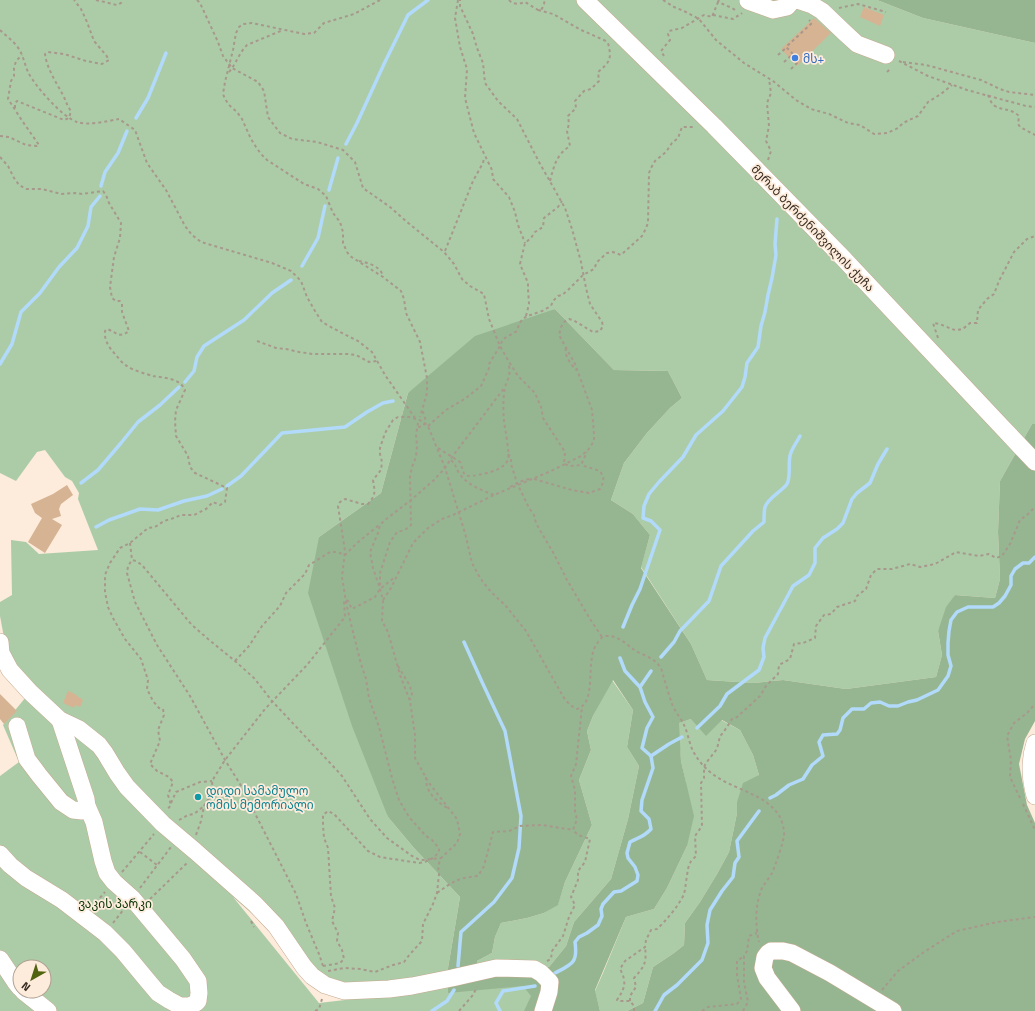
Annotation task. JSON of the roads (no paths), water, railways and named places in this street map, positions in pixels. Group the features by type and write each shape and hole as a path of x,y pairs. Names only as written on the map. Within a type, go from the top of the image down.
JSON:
{"street":[{"name":"მერაბ ბერძენიშვილის ქუჩა","path":"585,0 711,123 838,252 1035,462"},
{"path":"741,7 773,10 787,7 793,0"},
{"path":"797,0 812,5 816,16 834,22 844,34 857,44 889,61"},
{"path":"0,642 1,653 10,670 30,692 60,720 79,729 98,745 105,753 126,787 160,821 255,904 276,926 304,967 312,976 325,985 344,991 389,989 496,968 534,969 541,973 550,982 549,992 543,1011"},
{"path":"0,854 10,865 26,878 62,900 89,913 108,928 124,951 158,993 180,1006 196,1004 199,993 198,980 170,942 131,897 107,873 94,822 87,806 60,720"},
{"path":"16,726 27,759 61,802 73,810 82,811 87,806"},
{"path":"1035,743 1030,764 1031,779 1035,796"},
{"path":"792,1011 767,978 763,968 765,957 771,951 792,953 830,973 893,1011"},
{"path":"0,959 12,977"},
{"path":"33,999 46,1010"}],"waterway":[{"path":"346,144 408,15 428,0"},
{"path":"136,118 148,98 166,53"},
{"path":"101,186 105,172 118,153 127,131"},
{"path":"329,190 338,158"},
{"path":"0,364 12,344 21,312 40,293 59,267 77,248 88,226 91,207 100,196"},
{"path":"302,266 318,238 325,206"},
{"path":"623,627 640,589 660,530 651,521 643,518 644,506 649,494 683,457 696,435 723,411 742,387 747,363 758,347 776,255 775,244 777,219"},
{"path":"185,382 194,371 197,357 204,346 244,320 272,293 291,280"},
{"path":"81,483 98,470 138,422 160,405 179,387"},
{"path":"227,486 241,476 282,433 345,427 383,403 393,401"},
{"path":"661,657 674,642 680,631 709,601 721,566 753,531 764,522 767,504 787,484 789,477 789,459 800,436"},
{"path":"697,728 720,706 727,694 759,670 764,657 763,648 765,638 793,586 809,575 815,563 815,548 823,538 843,523 852,499 870,483 878,464 887,449"},
{"path":"96,527 109,520 140,509 158,510 184,501 207,496 222,489"},
{"path":"770,798 789,785 803,779 812,765 823,756 819,742 823,735 837,734 840,730 843,718 852,709 864,709 871,703 880,702 889,706 898,706 917,700 938,690 948,676 951,666 948,655 951,620 957,612 968,607 993,607 999,603 1011,585 1011,576 1015,569 1023,563 1029,563 1035,557"},
{"path":"458,966 461,932 494,902 512,878 519,848 521,816 505,731 464,642"},
{"path":"555,973 570,965 576,954 575,942 579,937 598,925 602,916 601,909 603,904 614,892 621,891 637,881 638,875 635,867 628,858 627,853 630,842 644,835 651,829 649,819 641,811 642,800 653,768 651,756 642,748 647,728 653,717 645,702 640,687 625,671 620,658"},
{"path":"640,687 651,671"},
{"path":"651,756 682,737"},
{"path":"655,1011 664,995 677,985 702,960 708,943 707,925 710,910 733,877 735,863 739,857 737,841 759,811"},
{"path":"500,1011 496,1003 503,991 535,986"},
{"path":"432,1011 447,1001 454,990"}],"place":[{"name":"მს+","path":"795,58"},
{"name":"დიდი სამამულო ომის მემორიალი","path":"198,797"}],"park label":[{"name":"ვაკის პარკი","path":"115,903"}]}
